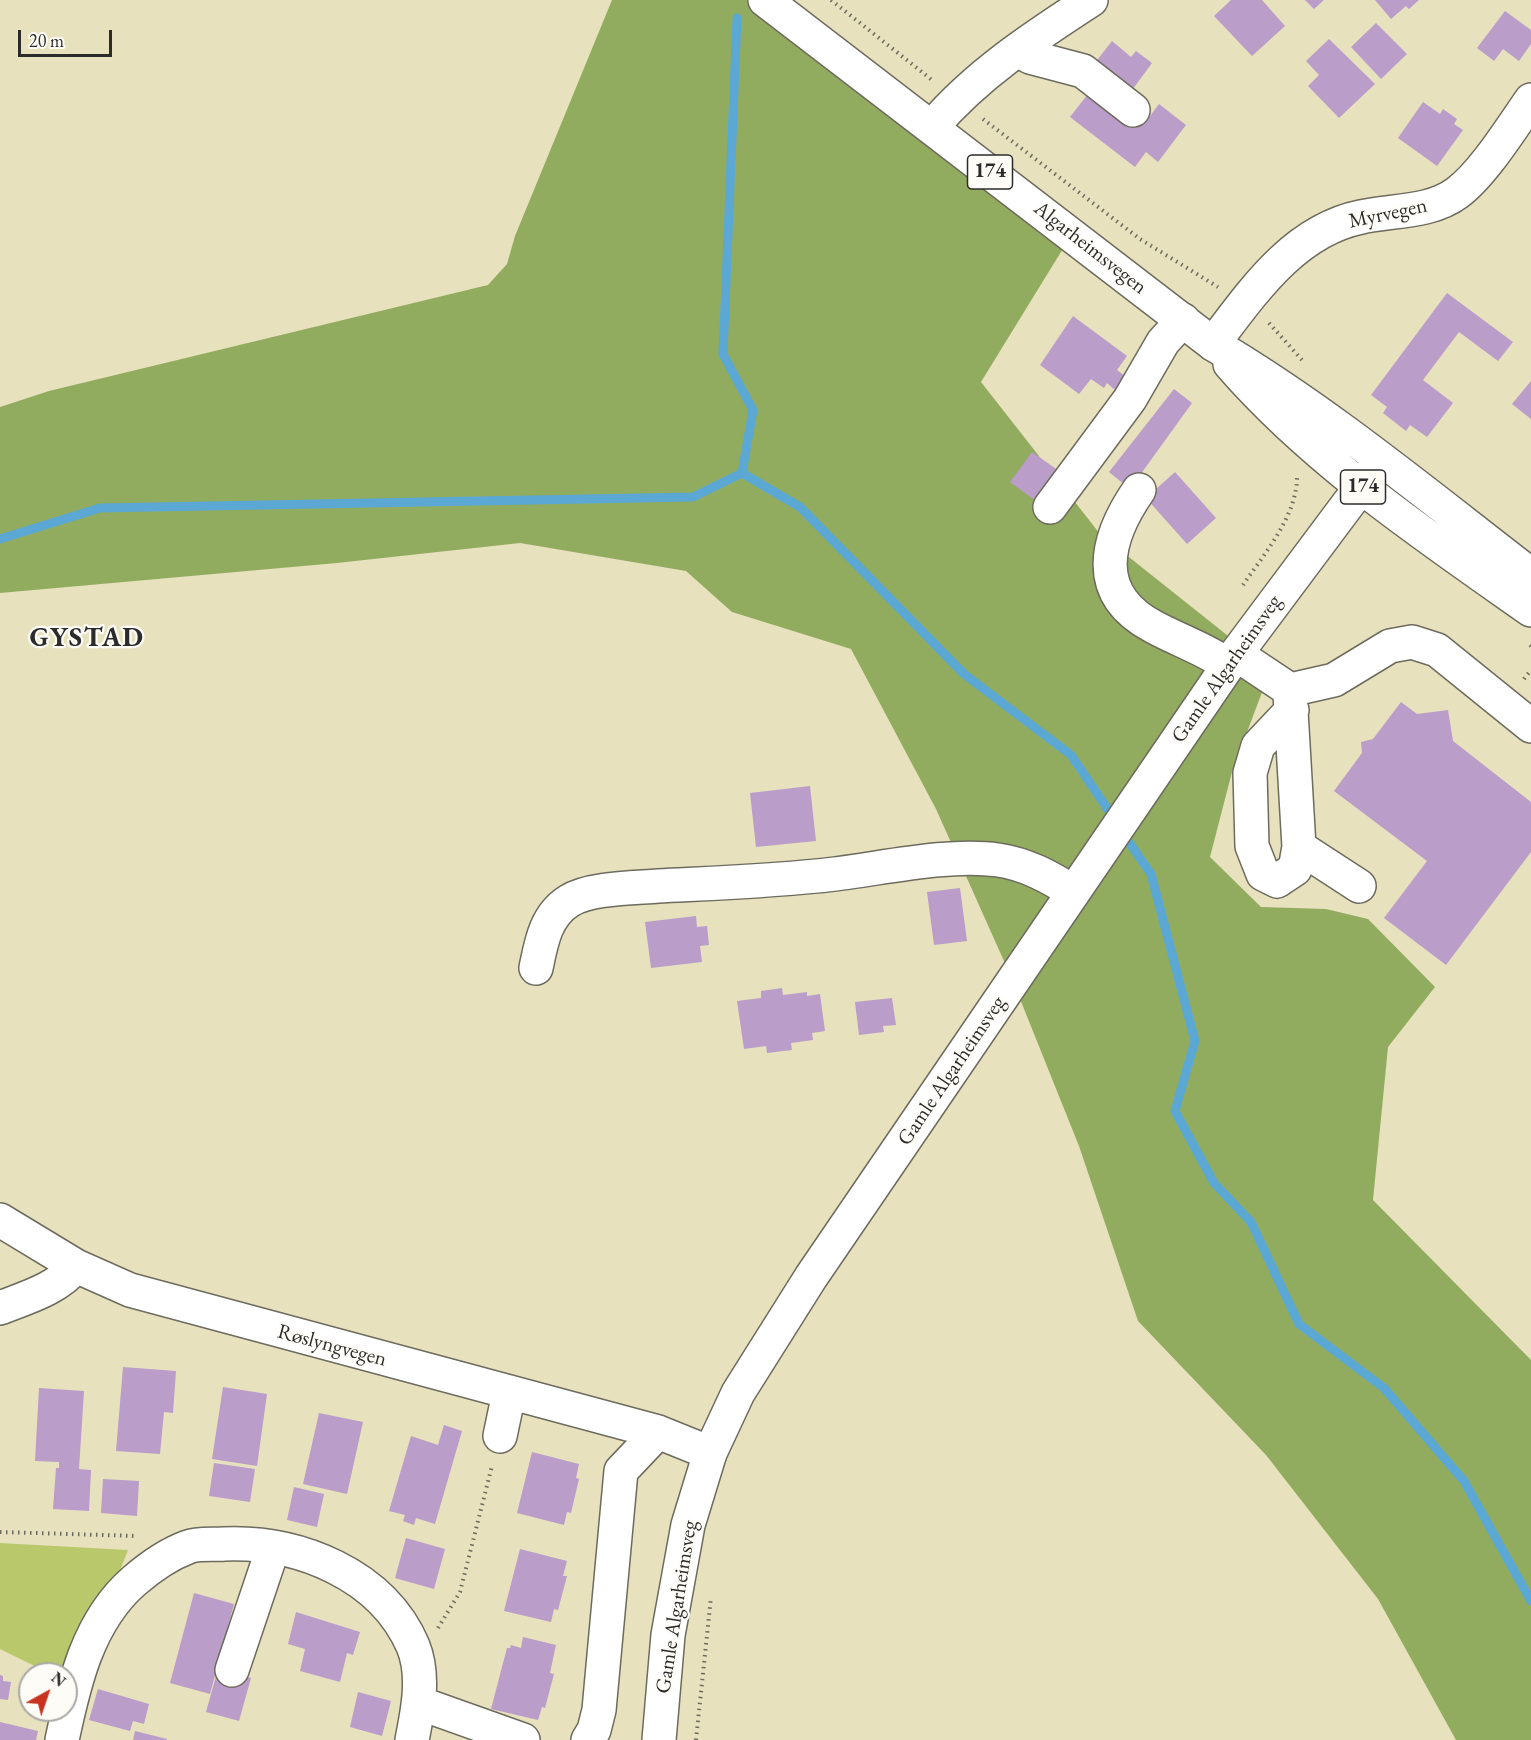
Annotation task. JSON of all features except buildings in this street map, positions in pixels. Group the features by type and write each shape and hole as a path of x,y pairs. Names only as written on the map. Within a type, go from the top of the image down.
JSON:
{"main road":[{"name":"Algarheimsvegen","path":"765,0 1213,344 1275,381 1531,575"},
{"path":"932,127 956,99 1018,50 1090,0"},
{"path":"1018,50 1030,57 1083,71 1133,110"},
{"name":"Myrvegen","path":"1213,344 1274,268 1300,245 1325,229 1359,217 1438,203 1458,193 1531,100"},
{"path":"1050,507 1130,399 1163,342 1183,320"},
{"name":"Algarheimsvegen","path":"1213,344 1261,400 1361,486 1531,610"},
{"name":"Gamle Algarheimsveg","path":"659,1740 678,1571 697,1490 710,1453 738,1393 762,1351 1232,659 1381,460"},
{"path":"1139,490 1116,529 1109,562 1111,579 1126,606 1153,626 1232,659 1291,700"},
{"path":"1291,700 1299,847 1295,869 1277,881 1263,874 1252,846 1250,773 1258,747 1291,700 1334,680 1389,646 1412,642 1437,650 1531,726"},
{"path":"1299,847 1359,886"},
{"path":"536,969 542,935 550,920 569,901 591,894 634,888 820,876 968,859 999,860 1030,869 1048,876 1073,892"},
{"name":"Røslyngvegen","path":"0,1220 76,1266 130,1290 668,1436 710,1453"},
{"path":"0,1308 53,1286 76,1266"},
{"path":"500,1436 509,1393"},
{"path":"588,1740 594,1730 599,1710 621,1472 668,1436"},
{"path":"62,1740 74,1686 84,1655 112,1605 133,1581 160,1562 189,1546 237,1544 273,1548 318,1558 345,1572 370,1590 391,1611 413,1646 418,1672 419,1703 411,1740"},
{"path":"232,1670 273,1548"},
{"path":"419,1703 523,1740"}],"path":[{"path":"831,0 956,99 1140,239 1201,279 1228,292"},
{"path":"413,1646 442,1624 460,1592 500,1436"},
{"path":"0,1532 137,1536 189,1546"}],"green space":[{"path":"612,0 768,0 1072,234 981,382 1100,534 1242,647 1264,687 1232,772 1210,857 1261,907 1326,909 1368,919 1435,987 1388,1047 1373,1200 1531,1360 1531,1740 1456,1740 1378,1599 1266,1455 1138,1321 1079,1146 1012,979 936,809 851,649 732,612 686,571 520,543 337,563 0,593 0,407 49,391 488,285 507,264 515,236"},
{"path":"0,1543 128,1550 115,1583 72,1662 27,1662 0,1649"}],"waterway":[{"path":"737,18 723,354 753,410 742,473"},
{"path":"742,473 800,507 964,674 1071,755 1115,820"},
{"path":"0,539 100,508 693,497 742,473"},
{"path":"1122,832 1151,874 1195,1041 1175,1111 1214,1183 1251,1222 1299,1324 1384,1388 1464,1481 1531,1601"}],"district":[{"name":"GYSTAD","path":"87,639"}]}
